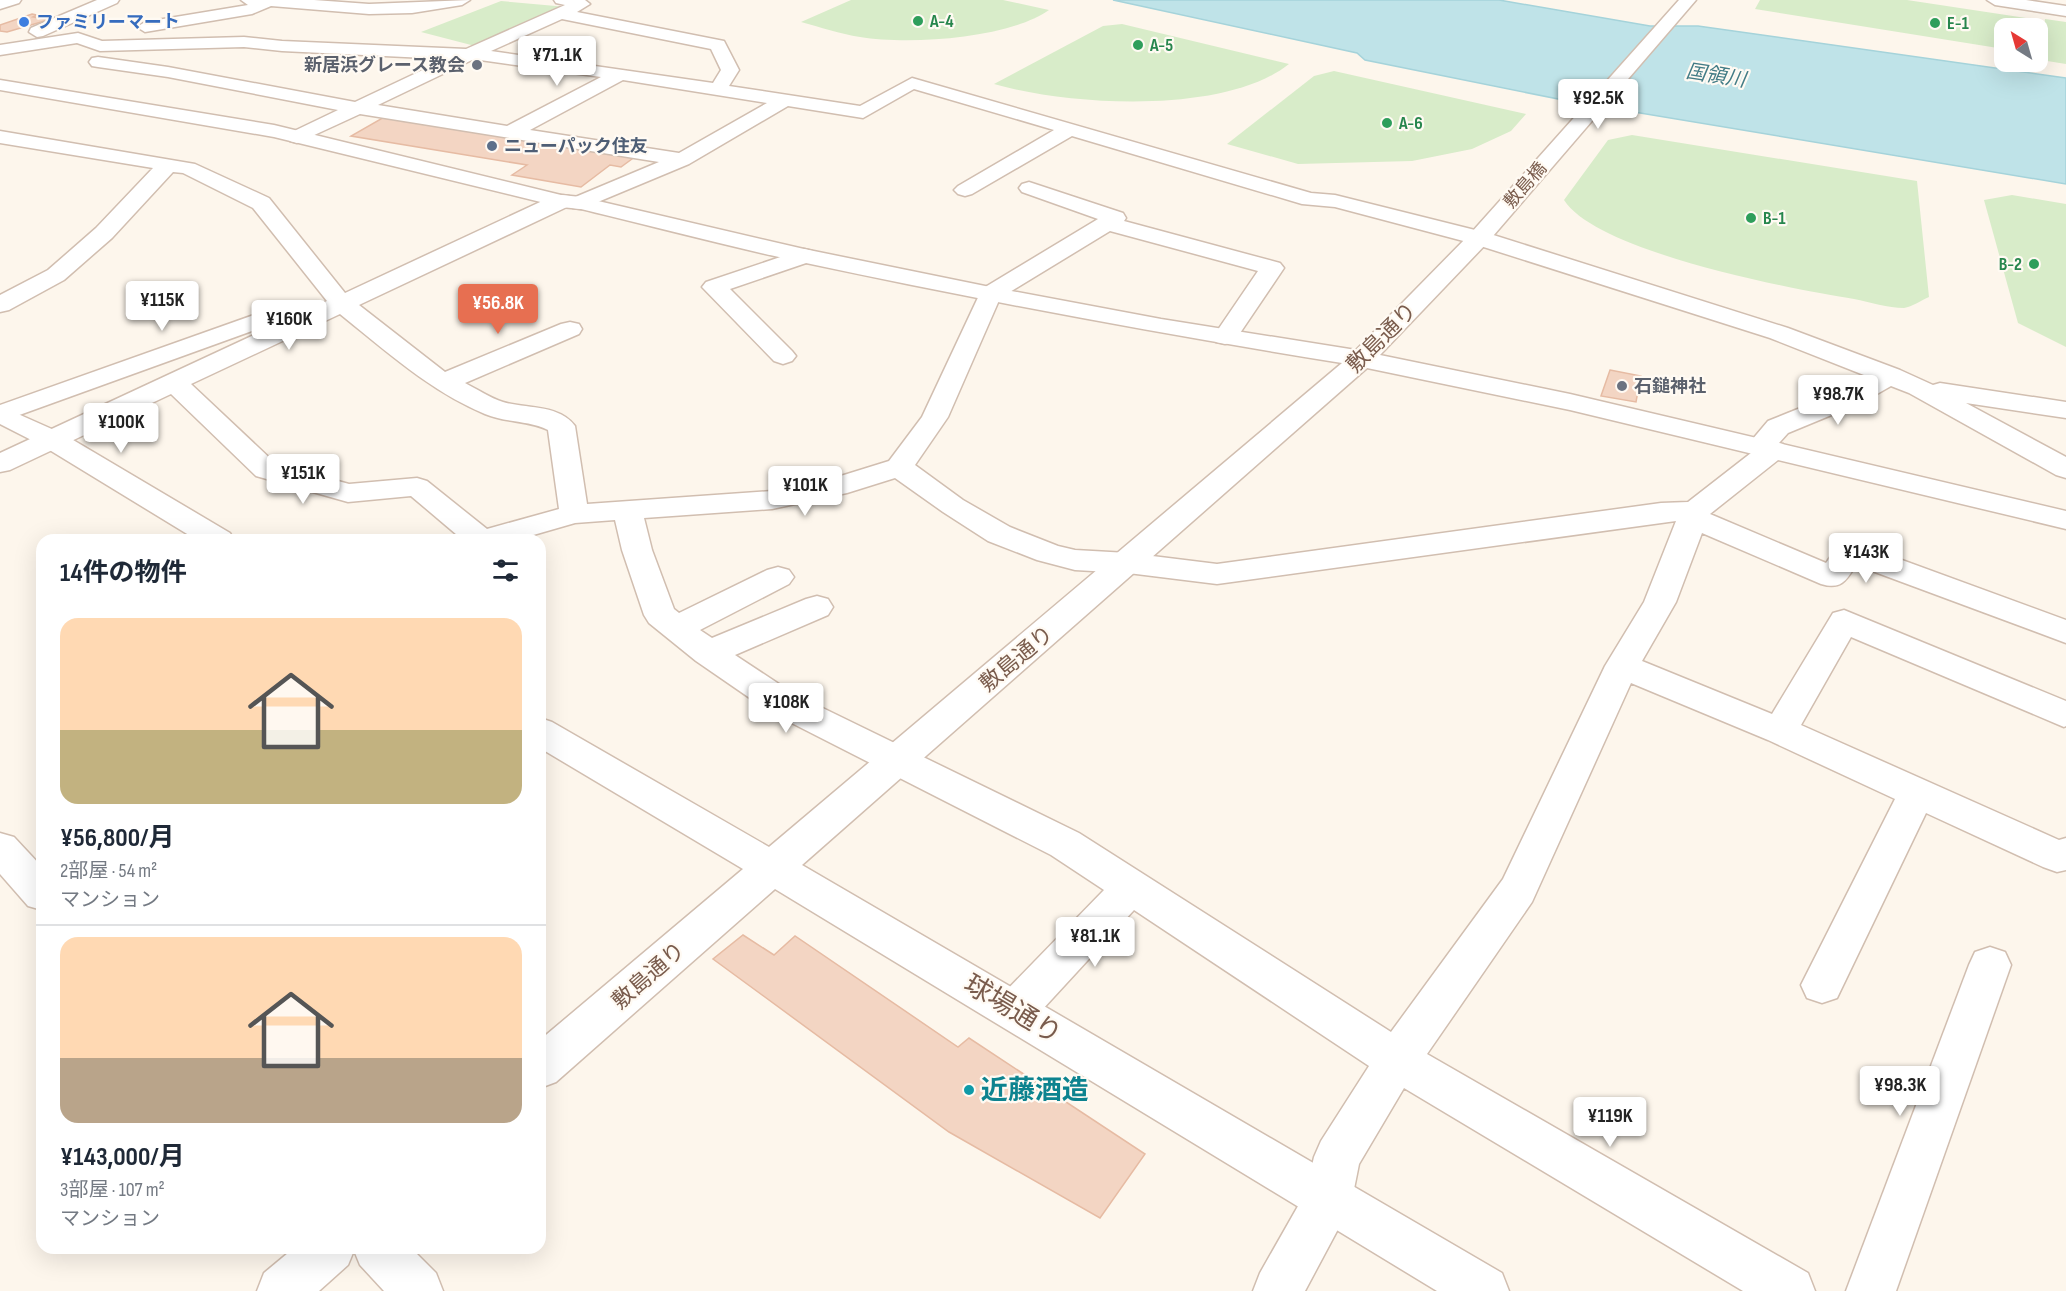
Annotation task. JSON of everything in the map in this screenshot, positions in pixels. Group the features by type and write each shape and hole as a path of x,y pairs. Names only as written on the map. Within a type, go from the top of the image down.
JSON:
{"street":[{"path":"0,4 13,0"},
{"path":"6,49 111,0"},
{"path":"249,0 376,8 412,8 462,0"},
{"path":"339,23 376,8 407,0"},
{"name":"敷島橋","path":"1480,237 1688,0"},
{"path":"1995,0 2066,11"},
{"path":"6,49 218,16 252,9 271,1"},
{"path":"297,137 470,54 561,7 718,45 729,70 718,89"},
{"path":"376,8 368,16 389,27"},
{"path":"290,47 320,33"},
{"path":"419,36 463,46 470,54"},
{"path":"78,38 100,46 244,42 290,47 470,54 620,74 863,112 912,83 1310,199 1334,210 1439,240"},
{"path":"6,49 168,72 358,108 682,160"},
{"path":"511,132 620,74"},
{"path":"0,85 227,122 804,256 990,294 1225,337 1362,359 1570,402 2066,520"},
{"path":"0,464 338,301 571,202 682,160 785,100"},
{"path":"964,190 1070,129"},
{"path":"0,137 188,168 261,203 338,301 444,382 496,409 541,416 561,426 574,514"},
{"path":"0,305 56,274 105,233 168,165"},
{"path":"503,534 574,514 772,500 837,487 899,467 935,417 990,294 1115,218 1029,188"},
{"path":"1310,199 1335,201 1480,237 1755,325 1892,375 1918,387 2066,470"},
{"path":"1107,223 1272,268 1225,337"},
{"name":"敷島通り","path":"546,1063 1362,359 1480,237"},
{"path":"783,356 714,287 804,256"},
{"path":"0,414 247,323 310,302 338,301"},
{"path":"444,382 570,329"},
{"path":"1278,1291 1328,1199 1337,1156 1397,1060 1518,890 1622,666 1660,602 1694,515 1766,449 1778,427 1854,396 1892,375"},
{"path":"174,382 266,470 348,493 417,487 475,534"},
{"path":"1918,387 2063,417"},
{"path":"0,414 52,440 209,534"},
{"path":"899,467 953,506 999,534 1048,554 1075,560 1128,563 1217,574 1661,512 1694,515 1832,577 1850,552 2066,632"},
{"path":"627,510 637,550 660,615 708,653 782,703 1065,844 1397,1060 1790,1291"},
{"path":"676,628 778,577"},
{"path":"708,653 817,607"},
{"path":"1780,731 1844,621 2064,714"},
{"path":"1622,666 1780,731 2058,856 2066,854"},
{"name":"球場通り","path":"546,735 1015,1010 1484,1291"},
{"path":"1822,985 1917,793"},
{"path":"1015,1010 1132,886"},
{"path":"1871,1291 1990,965"},
{"path":"282,1291 324,1254"},
{"path":"383,1254 418,1291"}],"green space":[{"name":"A-4","path":"851,0 1003,0 1049,10 1009,28 931,40 860,37 801,22"},
{"name":"E-1","path":"1760,0 1907,0 2026,18 1994,18 1994,47 1755,9"},
{"path":"501,1 567,7 475,46 421,32"},
{"path":"2048,19 2066,22 2066,64 2048,61"},
{"name":"A-5","path":"1122,24 1289,64 1261,80 1227,92 1188,99 1104,101 1026,92 994,84 1103,26"},
{"name":"A-6","path":"1334,71 1526,114 1511,131 1472,149 1412,161 1298,164 1227,144 1314,76"},
{"name":"B-1","path":"1632,135 1917,181 1929,297 1904,308 1885,306 1743,277 1654,252 1614,236 1583,219 1564,200 1608,140"},
{"name":"B-2","path":"2012,195 2066,204 2066,347 2018,323 1984,200"}],"water":[{"name":"国領川","path":"1113,0 1499,0 1650,26 1698,26 1994,68 1994,72 2024,72 2066,78 2066,184 1568,101 1365,60 1357,53"}],"building":[{"name":"ファミリーマート","path":"32,14 37,15 33,17 48,20 7,32 0,31 0,25"},
{"name":"ニューパック住友","path":"386,116 636,156 621,167 610,165 581,187 512,175 527,165 351,136"},
{"name":"石鎚神社","path":"1610,370 1641,376 1636,402 1601,396"},
{"name":"近藤酒造","path":"743,935 774,955 795,936 958,1047 969,1038 1145,1154 1100,1218 949,1132 713,959"}],"place":[{"name":"A-4","path":"918,21"},
{"name":"ファミリーマート","path":"24,22"},
{"name":"E-1","path":"1935,23"},
{"name":"A-5","path":"1138,45"},
{"name":"新居浜グレース教会","path":"477,65"},
{"name":"A-6","path":"1387,123"},
{"name":"ニューパック住友","path":"492,146"},
{"name":"B-1","path":"1751,218"},
{"name":"B-2","path":"2034,264"},
{"name":"石鎚神社","path":"1622,386"},
{"name":"近藤酒造","path":"969,1090"}]}
